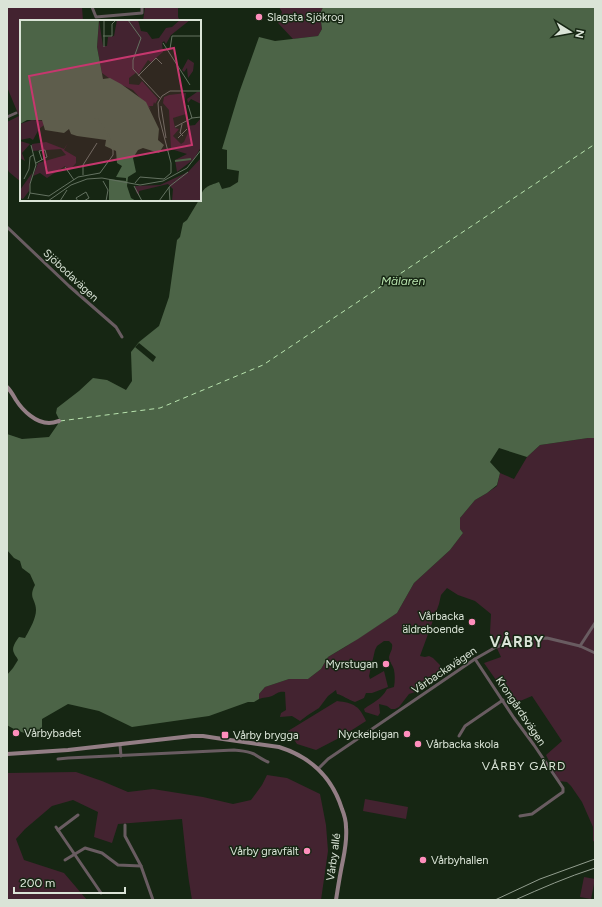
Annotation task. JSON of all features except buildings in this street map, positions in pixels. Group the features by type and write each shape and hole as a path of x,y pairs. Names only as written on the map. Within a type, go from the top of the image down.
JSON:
{"street":[{"path":"92,7 96,17 142,13 142,7"},
{"path":"7,117 16,113"},
{"name":"Sjöbodavägen","path":"7,226 69,286 116,327 122,337"},
{"path":"7,387 11,390 16,402 31,417 49,423 59,422"},
{"path":"580,646 595,623"},
{"name":"Vårbackavägen","path":"318,768 328,759 475,659 496,647 526,639 547,638 580,646 595,653"},
{"name":"Krongårdsvägen","path":"475,659 563,788 563,792 532,814 520,816"},
{"path":"459,736 465,726 503,700"},
{"name":"Vårby allé","path":"7,754 120,745 192,736 235,740 279,747 290,751 318,768 326,777 339,797 346,827 345,849 336,900"},
{"path":"234,750 235,740"},
{"path":"120,745 121,756"},
{"path":"58,759 234,750 252,754 268,762"},
{"path":"78,815 57,828 101,893"},
{"path":"125,825 126,836 141,866 153,900"},
{"path":"65,860 85,848 102,853 118,865 141,866"}],"shaded area":[{"path":"7,7 82,7 83,20 20,20 20,181 9,172 7,168 7,122 19,116 7,87"},
{"path":"145,7 178,7 180,20 143,20"},
{"path":"279,7 323,7 320,15 322,29 318,36 293,39 278,23 282,12"},
{"path":"595,438 595,842 593,841 593,827 582,802 567,782 559,781 546,755 562,741 532,696 513,704 484,663 501,657 490,633 491,614 475,601 458,595 447,588 441,595 420,656 429,656 433,658 440,665 441,675 425,689 409,694 399,707 391,709 387,706 379,704 380,713 378,716 365,712 364,709 380,698 387,689 394,687 394,672 389,657 392,644 389,641 384,641 377,646 369,676 370,679 384,671 388,687 372,693 366,693 364,698 355,702 337,694 336,690 328,696 319,708 300,721 292,716 280,717 281,713 286,710 285,692 279,692 270,697 259,699 259,694 265,687 289,679 308,679 321,669 328,657 397,613 414,583 450,550 463,533 460,529 460,518 475,500 497,486 500,473 514,479 527,457 540,445"},
{"path":"337,701 355,706 361,712 366,721 341,737 316,750 297,744 288,731"},
{"path":"76,772 128,792 153,789 203,797 233,804 251,800 267,775 287,778 320,794 326,825 328,851 321,900 192,900 187,870 182,819 118,824 112,843 94,837 98,812 73,800 52,806 25,829 16,839 24,860 64,873 87,900 7,900 7,773"},
{"path":"365,799 408,807 406,819 363,811"},
{"path":"584,877 595,879 591,899 580,897"}],"water":[{"name":"Mälaren","path":"323,7 595,7 595,438 540,445 527,457 499,448 490,462 500,473 497,485 475,500 460,518 460,529 463,533 450,550 414,583 397,613 328,657 321,669 308,679 289,679 265,687 259,694 259,699 254,702 248,702 209,716 132,727 99,711 68,704 42,719 42,730 29,734 24,733 7,725 7,675 18,660 13,651 14,645 19,637 25,638 34,620 36,606 32,593 35,585 30,574 22,568 20,561 14,558 7,550 7,434 22,439 49,437 58,424 59,419 56,413 57,408 93,378 107,380 126,390 132,381 131,352 139,342 159,326 169,297 177,240 180,237 183,223 187,220 198,201 201,201 202,192 206,188 219,182 222,189 230,187 238,182 239,171 227,169 227,150 222,149 239,93 259,37 275,41 318,36 322,29 320,14"}],"pier":[{"path":"139,343 156,357 153,362 135,347"}],"ferry route":[{"path":"60,421 160,408 263,365 595,144"}],"railway":[{"path":"495,900 540,879 595,859"},
{"path":"515,900 595,868"}],"place":[{"name":"Slagsta Sjökrog","path":"259,17"},
{"name":"Vårbacka äldreboende","path":"472,622"},
{"name":"Myrstugan","path":"386,664"},
{"name":"Vårbybadet","path":"16,733"},
{"name":"Nyckelpigan","path":"407,734"},
{"name":"Vårby brygga","path":"225,735"},
{"name":"Vårbacka skola","path":"418,744"},
{"name":"Vårby gravfält","path":"307,851"},
{"name":"Vårbyhallen","path":"423,860"}],"district":[{"name":"VÅRBY","path":"517,642"},
{"name":"VÅRBY GÅRD","path":"524,766"}]}
